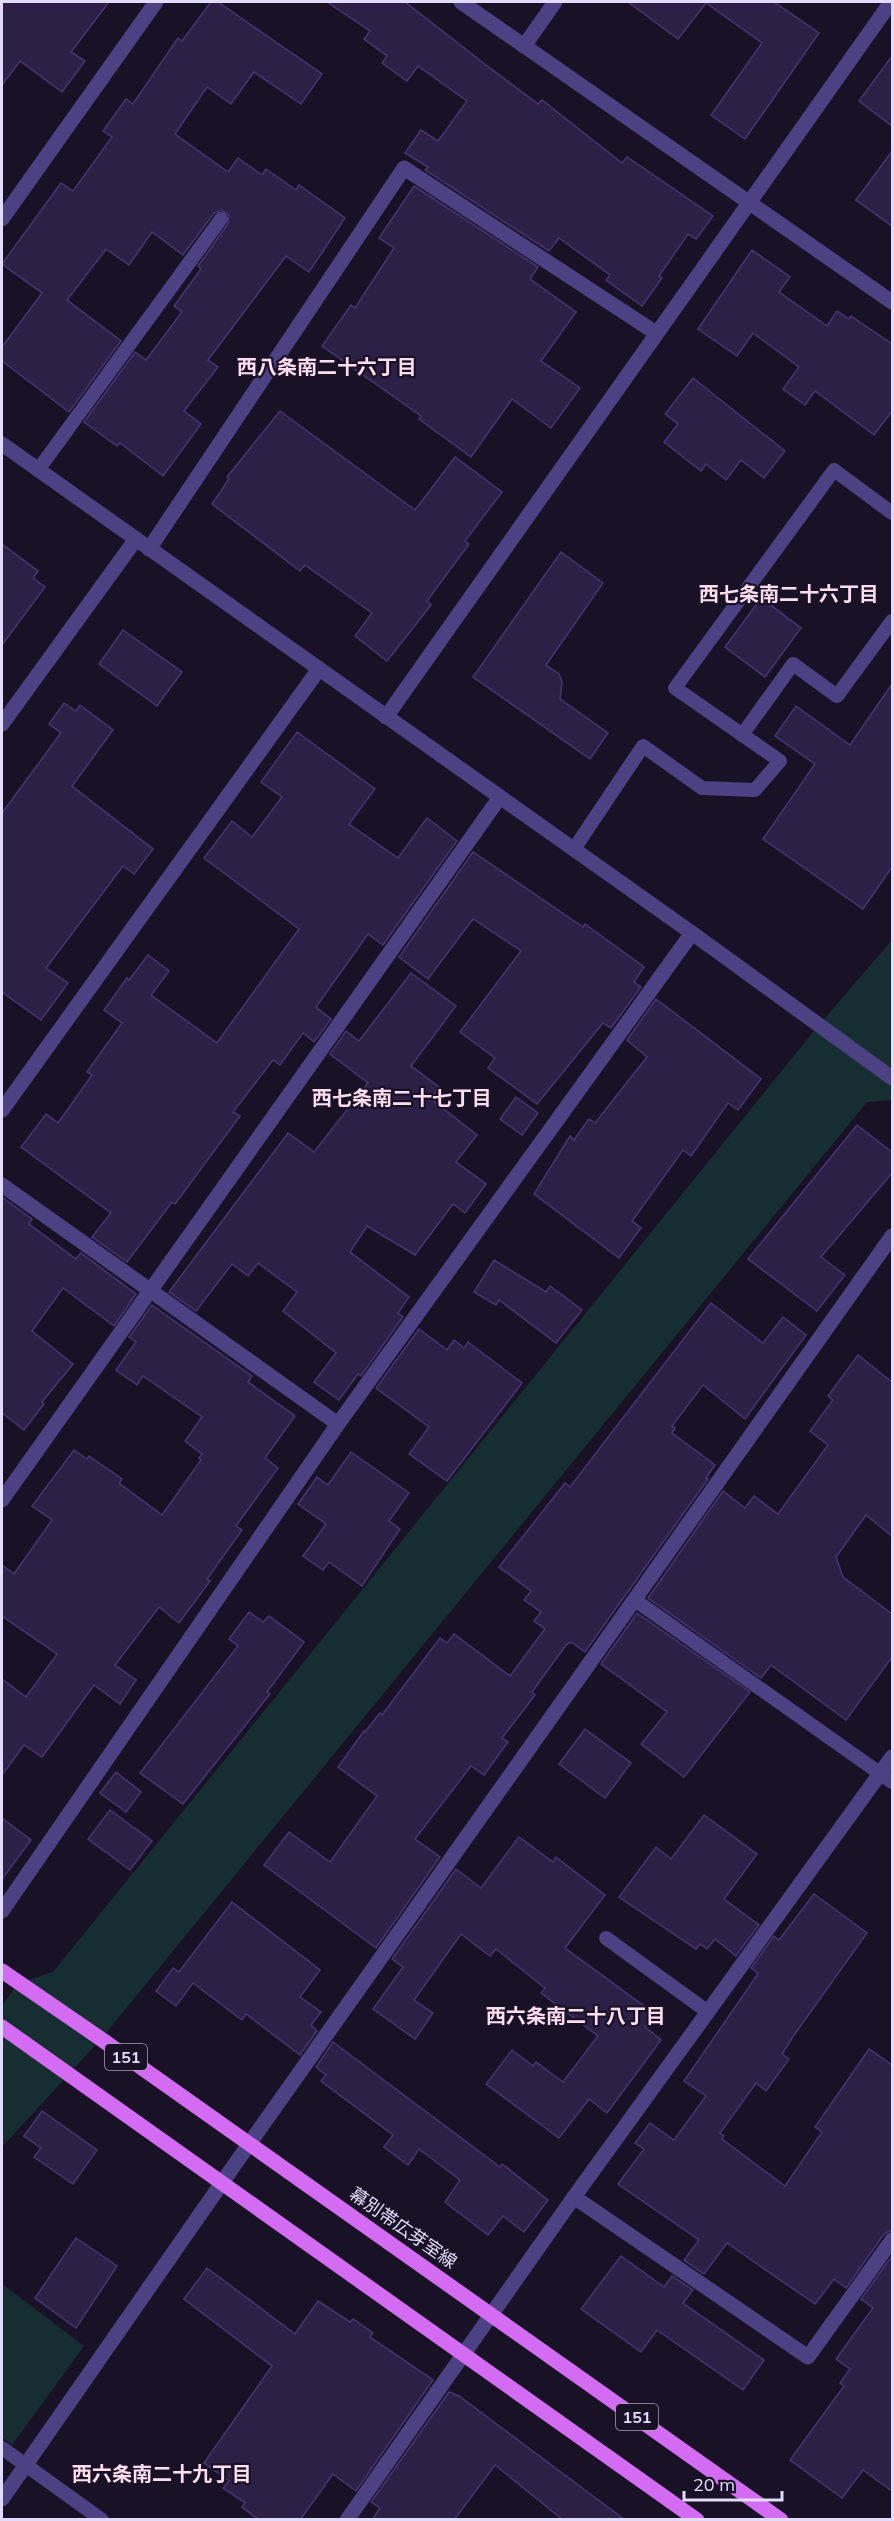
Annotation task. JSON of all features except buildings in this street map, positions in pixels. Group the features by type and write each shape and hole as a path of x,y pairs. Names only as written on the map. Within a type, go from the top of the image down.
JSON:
{"main road":[{"name":"幕別帯広芽室線","path":"2,1971 781,2520"},
{"name":"151","path":"2,2027 697,2520"}],"street":[{"path":"2,219 156,2"},
{"path":"461,2 892,302"},
{"path":"524,45 555,2"},
{"path":"386,717 748,201 891,2"},
{"path":"149,549 404,168 656,333"},
{"path":"2,444 692,933 892,1078"},
{"path":"2,724 136,539"},
{"path":"2,1110 319,669"},
{"path":"2,1500 500,797"},
{"path":"2,1911 338,1424 692,933"},
{"path":"2,1185 338,1424"},
{"path":"2,2499 249,2144 892,1236"},
{"path":"353,2518 574,2197 708,2012 886,1778 892,1757"},
{"path":"574,2197 808,2357 892,2240"}],"lane":[{"path":"38,470 221,219"},
{"path":"574,849 643,746 702,789 755,790 780,761 675,688 834,470 892,513"},
{"path":"742,735 793,664 837,696 892,621"},
{"path":"635,1600 886,1778"},
{"path":"606,1938 708,2012"},
{"path":"2,2448 102,2520"}],"green space":[{"path":"892,940 892,1100 867,1102 101,2039 2,2147 2,2006 18,1983 53,1972 818,1026"},
{"path":"2,2284 84,2346 12,2445 2,2437"}],"district":[{"name":"西八条南二十六丁目","path":"327,367"},
{"name":"西七条南二十六丁目","path":"789,594"},
{"name":"西七条南二十七丁目","path":"402,1098"},
{"name":"西六条南二十八丁目","path":"576,2016"},
{"name":"西六条南二十九丁目","path":"162,2474"}]}
